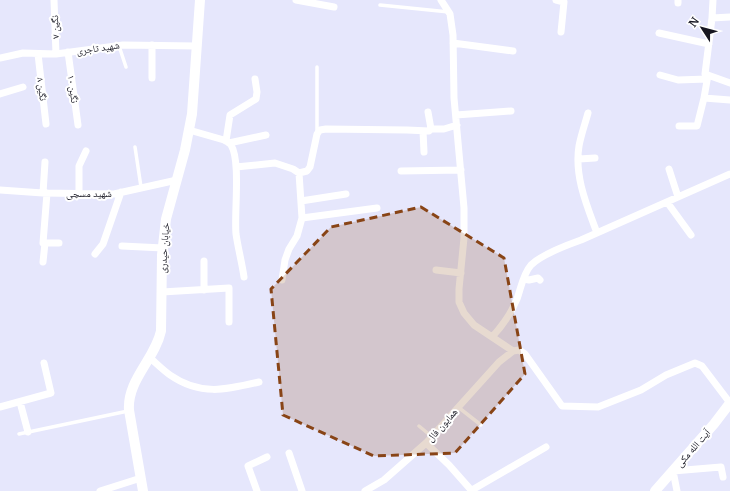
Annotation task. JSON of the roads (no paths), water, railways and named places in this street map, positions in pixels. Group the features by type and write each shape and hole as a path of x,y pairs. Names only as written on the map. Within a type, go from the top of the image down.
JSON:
{"street":[{"name":"نگین ۷","path":"54,0 56,54"},
{"name":"خیابان حیدری","path":"143,491 129,403 131,391 162,331 163,248 166,219 177,180 192,114 200,0"},
{"path":"296,0 334,7"},
{"path":"441,0 449,12 453,35 456,115 464,230 459,302 464,313 474,325 513,351 518,350 524,354 562,406 598,407 641,390 666,375 694,362 702,366 730,403"},
{"path":"556,0 564,2 561,32"},
{"path":"679,126 697,126 704,98 707,77 705,74 712,18 712,0"},
{"path":"712,18 730,17"},
{"path":"659,33 709,44"},
{"path":"453,43 513,51"},
{"path":"152,45 152,78"},
{"name":"شهید تاجری","path":"0,58 23,54 56,54 119,46 196,46"},
{"name":"نگین ۱۰","path":"68,52 78,125"},
{"name":"نگین ۸","path":"38,54 46,124"},
{"path":"660,75 678,80 707,77 730,84"},
{"path":"244,277 236,235 236,167 231,146 227,142 230,115 256,99 257,92 255,79"},
{"path":"0,94 23,87"},
{"path":"704,98 730,100"},
{"path":"456,115 511,111"},
{"path":"424,152 428,112"},
{"path":"588,114 579,148 579,173 584,198 597,233"},
{"path":"236,167 275,162 299,173 307,171 310,167 317,134 320,130 427,130 444,129 457,125"},
{"path":"189,130 227,142 266,135"},
{"path":"79,194 78,166 86,151"},
{"path":"579,159 595,158"},
{"path":"43,262 45,162"},
{"path":"669,169 678,197"},
{"path":"401,171 461,170"},
{"path":"282,280 285,260 297,236 302,218 299,173"},
{"path":"492,337 510,314 526,272 532,264 539,259 564,246 597,233 730,174"},
{"name":"شهید مسچی","path":"0,190 45,193 114,194 177,180"},
{"path":"95,254 103,244 121,192"},
{"path":"301,201 346,194"},
{"path":"667,202 691,235"},
{"path":"302,218 377,208"},
{"path":"44,243 59,243"},
{"path":"122,246 163,248"},
{"path":"204,261 204,290"},
{"path":"436,270 461,273"},
{"path":"524,279 529,280 538,278 540,280"},
{"path":"162,292 229,288 229,322"},
{"name":"همایون فال","path":"365,491 384,480 426,443 436,430 443,425 499,362 513,351"},
{"path":"149,357 170,375 198,389 219,390 259,382"},
{"path":"0,407 52,393 44,363"},
{"path":"20,402 28,432"},
{"name":"آیت الله مکی","path":"655,491 714,424 730,403"},
{"path":"426,443 449,465 472,491 546,447"},
{"path":"289,453 302,491"},
{"path":"257,491 248,466 267,458"},
{"path":"677,491 673,471 721,467 723,477"},
{"path":"100,491 141,478"}],"lane":[{"path":"380,6 449,12"},
{"path":"119,46 126,67"},
{"path":"317,67 317,134"},
{"path":"135,147 141,188"},
{"path":"458,407 481,425"},
{"path":"19,434 129,410"},
{"path":"419,426 431,436"}]}
